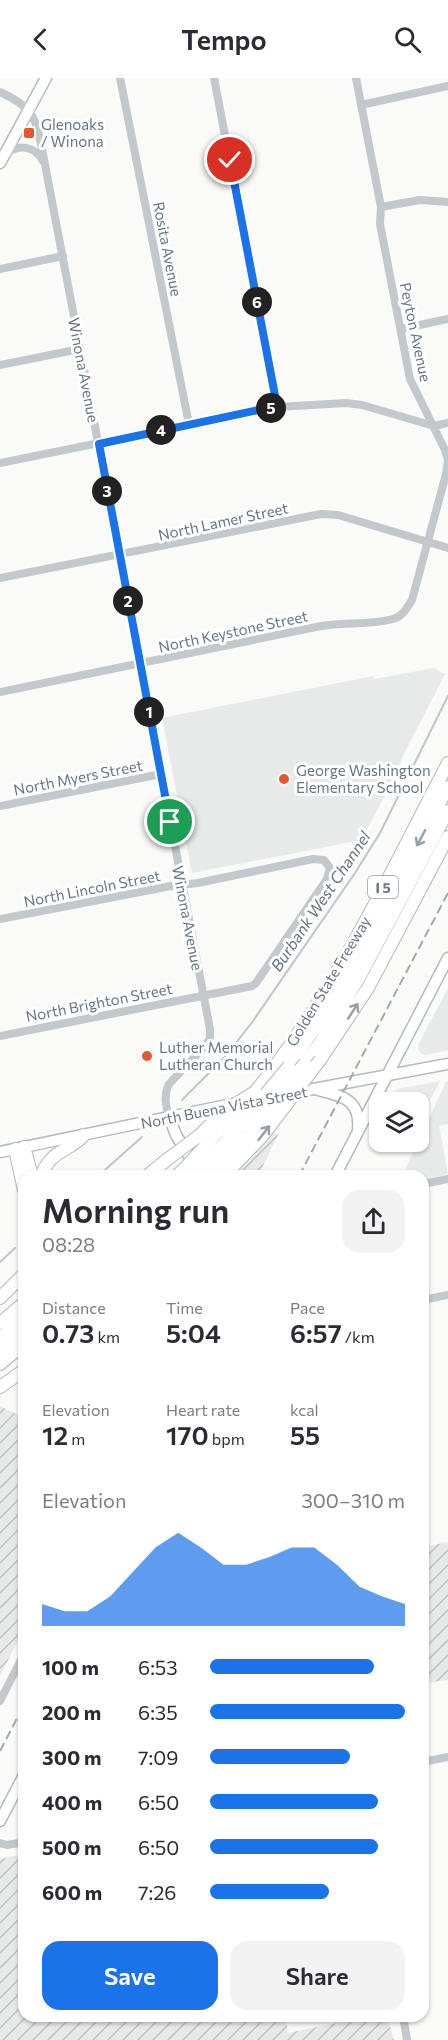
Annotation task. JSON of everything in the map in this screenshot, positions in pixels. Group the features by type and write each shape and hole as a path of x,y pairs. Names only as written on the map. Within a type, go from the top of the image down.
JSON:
{"highway":[{"name":"Golden State Freeway","path":"187,1170 274,1069 315,1009 349,951 448,763"},
{"path":"189,1170 238,1128 290,1066 338,994 448,787"},
{"path":"214,1170 244,1139 320,1043 359,978 448,811"},
{"name":"I 5","path":"230,1170 257,1143 320,1060 368,988 448,837"},
{"path":"154,1170 200,1135 224,1111 255,1092"},
{"path":"44,1170 52,1156 77,1143 84,1135"},
{"path":"20,1148 29,1170"},
{"path":"20,1148 22,1170"},
{"path":"0,1298 18,1280"},
{"path":"0,1323 18,1309"},
{"path":"0,1338 18,1323"},
{"path":"0,1352 18,1337"},
{"path":"0,1364 18,1349"},
{"path":"0,1387 18,1374"}],"main road":[{"path":"2,159 46,78"},
{"path":"341,1170 358,1132 448,958"},
{"name":"North Buena Vista Street","path":"0,1152 448,1064"},
{"path":"312,1089 339,1095 351,1102 358,1115 358,1132"},
{"name":"Winona Avenue","path":"169,1117 176,1135 197,1170"},
{"path":"0,1821 18,1786"}],"street":[{"name":"Rosita Avenue","path":"120,78 189,424"},
{"path":"214,78 277,406"},
{"name":"Peyton Avenue","path":"356,78 381,207 380,224 410,379 446,450 448,460 412,600 401,616"},
{"path":"361,105 448,86"},
{"path":"0,92 29,109"},
{"name":"Winona Avenue","path":"29,109 37,124 46,167 210,1029 210,1038 206,1045 169,1084 165,1101 169,1117"},
{"path":"2,159 15,148 29,148 39,154 46,167"},
{"path":"381,207 420,200 448,202"},
{"path":"0,269 63,256"},
{"path":"401,329 448,319"},
{"path":"0,365 81,349"},
{"path":"0,464 277,406 346,403 362,405 434,426 448,423"},
{"name":"North Lamer Street","path":"0,578 321,514 338,515 448,548"},
{"name":"North Keystone Street","path":"0,692 140,665 328,624 363,624 401,616"},
{"name":"North Myers Street","path":"0,806 161,774"},
{"name":"North Lincoln Street","path":"0,919 313,859 324,860 329,865"},
{"name":"North Brighton Street","path":"0,1036 252,986 327,879 330,872 329,865"},
{"path":"429,1183 448,1179"},
{"path":"429,1299 448,1295"},
{"path":"0,1701 18,1666"},
{"path":"429,1761 448,1757"},
{"path":"0,1843 7,1845 18,1843"},
{"path":"404,2022 407,2040"}],"shaded area":[{"name":"George Washington Elementary School","path":"434,668 445,674 358,846 351,842 192,873 162,718 373,676 374,679"},
{"path":"448,988 448,1050 422,1054 418,1045"},
{"path":"440,1081 429,1102 429,1092 395,1092 397,1089"},
{"path":"448,1081 448,1124 439,1126 448,1174 429,1179 429,1170 405,1170 413,1152 429,1152 429,1118"},
{"path":"259,1119 278,1135 261,1170 211,1170 199,1150 215,1133"},
{"path":"0,1406 18,1415 18,1641 0,1676"},
{"path":"448,1542 448,1680 429,1683 429,1546"},
{"path":"18,1855 18,2022 286,2022 288,2033 341,2022 389,2022 394,2040 0,2040 0,1859"}],"waterway":[{"name":"Burbank West Channel","path":"182,1100 225,1057 253,1021 355,873 380,833 448,696"},
{"name":"Burbank West Channel","path":"105,1170 142,1137"},
{"name":"Burbank West Channel","path":"0,1262 15,1248"}],"railway":[{"path":"302,1170 448,893"},
{"path":"0,1751 18,1716"}],"place":[{"name":"Glenoaks / Winona","path":"29,133"},
{"name":"George Washington Elementary School","path":"284,779"},
{"name":"Luther Memorial Lutheran Church","path":"147,1056"}],"route":[{"path":"170,822 99,444 277,406 230,160"}]}
